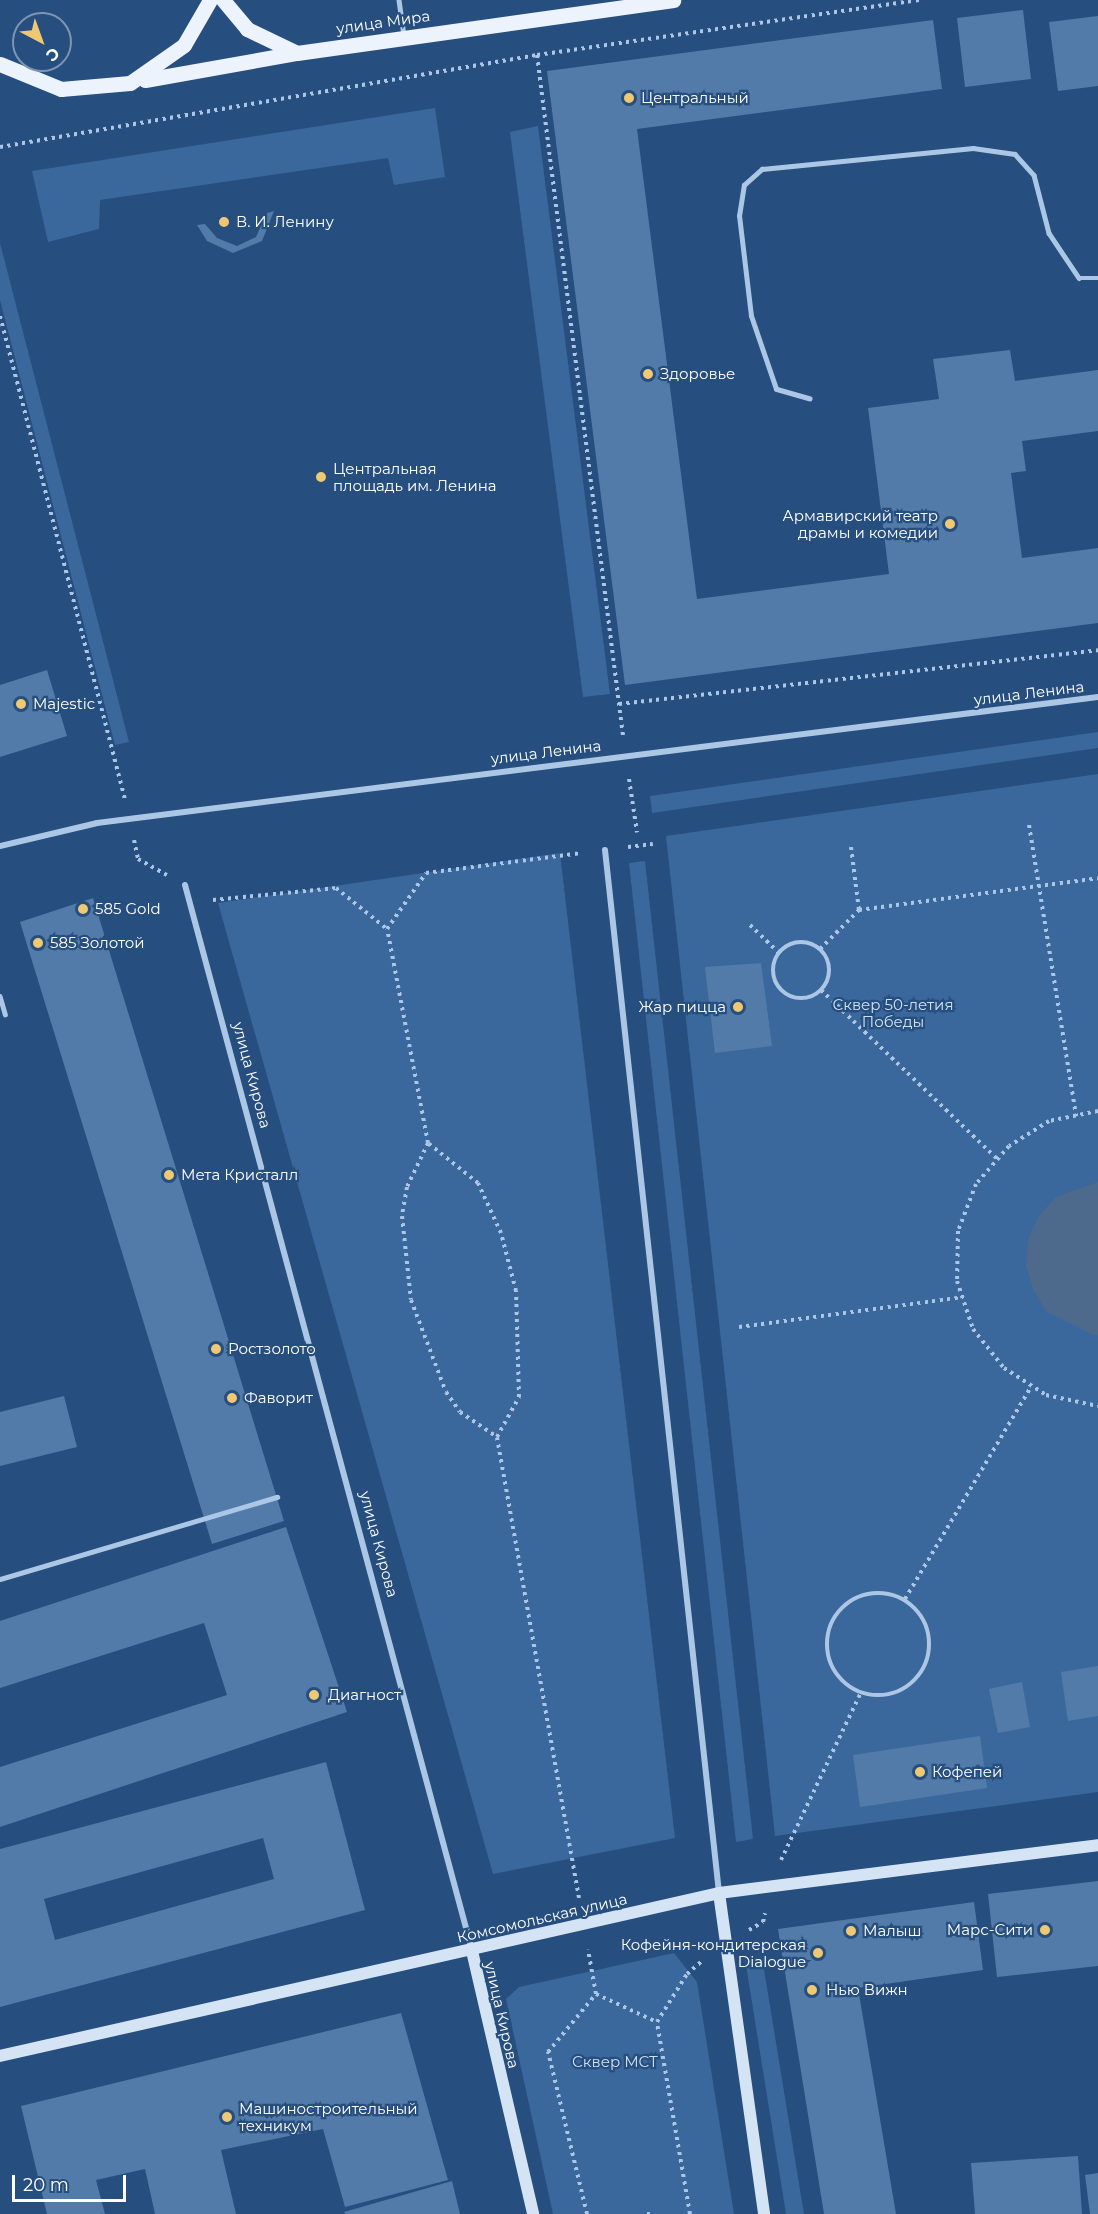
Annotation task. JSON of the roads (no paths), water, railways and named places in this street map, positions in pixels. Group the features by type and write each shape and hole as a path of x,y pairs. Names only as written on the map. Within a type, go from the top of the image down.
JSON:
{"main road":[{"path":"0,64 61,89 130,83 174,55 193,35 210,0"},
{"path":"223,0 247,28 297,53"},
{"name":"улица Мира","path":"130,83 297,53 613,4 674,0"},
{"name":"Комсомольская улица","path":"0,2056 472,1951 719,1893 1098,1845"},
{"path":"719,1893 764,2214"},
{"name":"улица Кирова","path":"472,1951 533,2214"}],"street":[{"name":"улица Ленина","path":"0,846 97,823 625,754 1098,697"},
{"path":"605,850 719,1893"},
{"name":"улица Кирова","path":"185,885 472,1951"}],"lane":[{"path":"399,0 404,38"},
{"path":"810,399 776,389 751,316 739,216 744,185 762,169 973,147 1015,154 1034,175 1049,233 1079,278 1098,278"},
{"path":"0,996 5,1014"},
{"path":"0,1579 277,1497"}],"place":[{"name":"Центральный","path":"629,98"},
{"name":"В. И. Ленину","path":"224,222"},
{"name":"Здоровье","path":"648,374"},
{"name":"Центральная площадь им. Ленина","path":"321,477"},
{"name":"Армавирский театр драмы и комедии","path":"950,524"},
{"name":"Majestic","path":"21,704"},
{"name":"585 Gold","path":"83,909"},
{"name":"585 Золотой","path":"38,943"},
{"name":"Жар пицца","path":"738,1007"},
{"name":"Мета Кристалл","path":"169,1175"},
{"name":"Ростзолото","path":"216,1349"},
{"name":"Фаворит","path":"232,1398"},
{"name":"Диагност","path":"314,1695"},
{"name":"Кофепей","path":"920,1772"},
{"name":"Марс-Сити","path":"1045,1930"},
{"name":"Малыш","path":"851,1931"},
{"name":"Кофейня-кондитерская Dialogue","path":"818,1953"},
{"name":"Нью Вижн","path":"812,1990"},
{"name":"Машиностроительный техникум","path":"227,2117"}],"park label":[{"name":"Сквер 50-летия Победы","path":"893,1012"},
{"name":"Сквер МСТ","path":"615,2062"}]}
